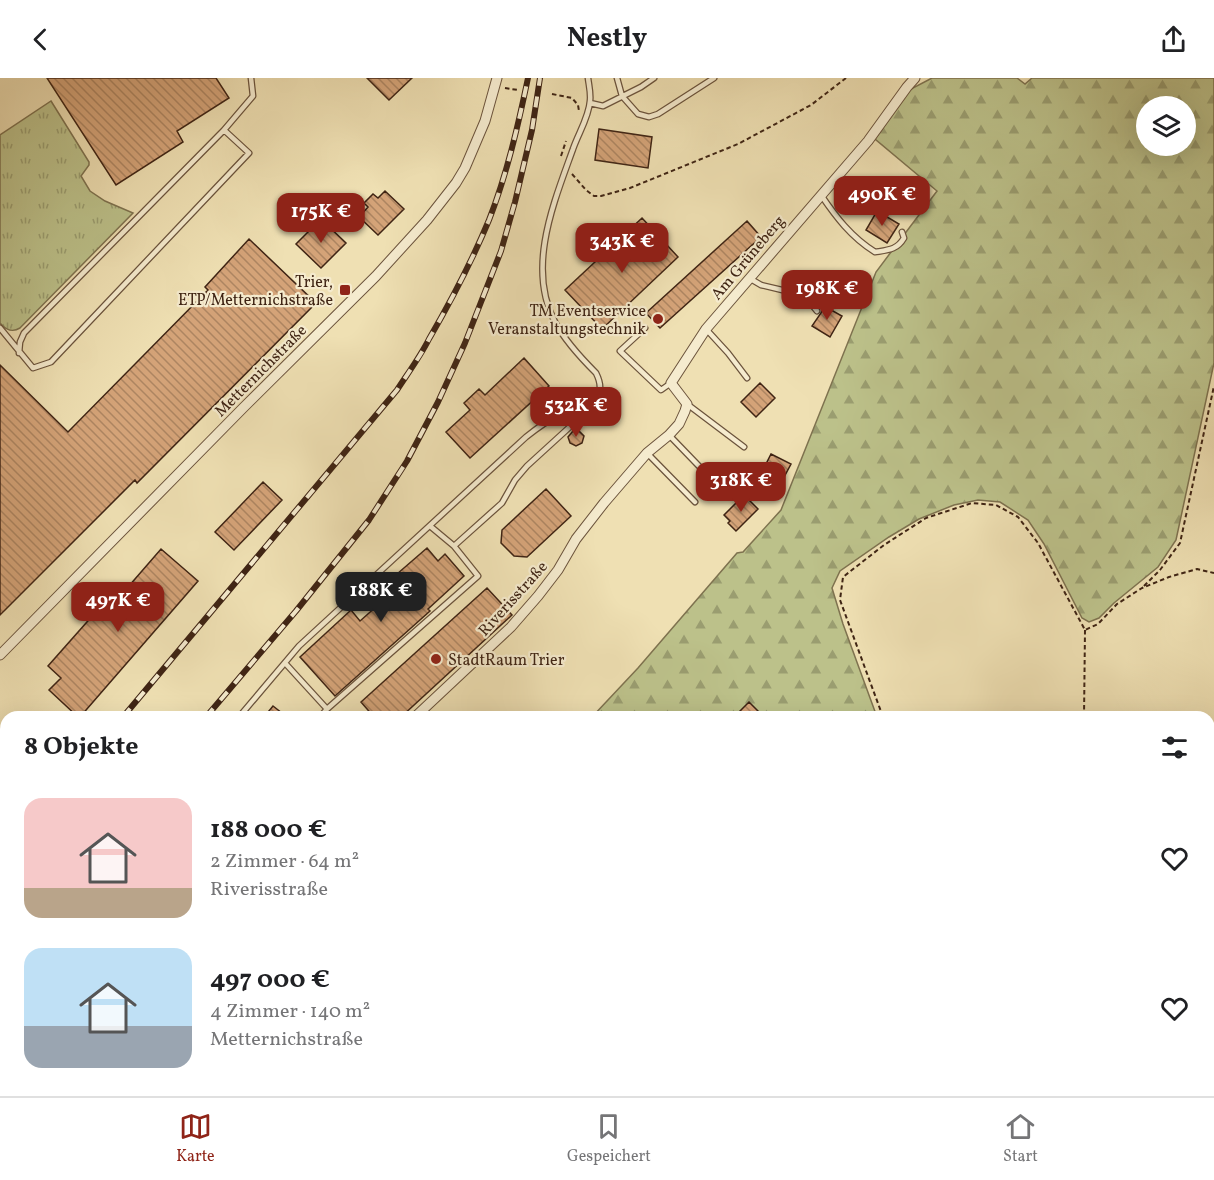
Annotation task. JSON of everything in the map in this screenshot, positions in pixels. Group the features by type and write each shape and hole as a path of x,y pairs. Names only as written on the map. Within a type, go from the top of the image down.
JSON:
{"street":[{"name":"Am Grüneberg","path":"671,383 706,329 868,141 915,78"},
{"name":"Metternichstraße","path":"0,655 376,276 427,220 465,168 485,121 497,82"},
{"path":"644,457 669,435 679,424 686,411 687,404 671,383"},
{"name":"Riverisstraße","path":"421,711 511,627 558,570 580,533 644,457"}],"lane":[{"path":"19,353 24,333 224,130 253,96 251,78"},
{"path":"454,546 502,503 527,466 573,424 598,394 600,384 596,373 560,331 546,300 544,287 544,248 549,218 590,103 588,78"},
{"path":"617,78 622,96 638,114 649,117 658,114 714,78"},
{"path":"590,103 603,106 654,78"},
{"path":"0,328 33,368 51,362 249,153 224,130"},
{"path":"821,195 844,227 875,252 893,250 900,245 904,238 902,232"},
{"path":"749,278 761,285 798,294 808,300 816,311"},
{"path":"645,328 620,351 661,390 671,383"},
{"path":"706,329 747,378"},
{"path":"244,711 299,646 526,437 542,424 591,404"},
{"path":"687,404 744,447"},
{"path":"669,435 723,491"},
{"path":"644,457 695,502"},
{"path":"285,663 327,709 478,576 454,546 430,526"}],"path":[{"path":"570,132 557,169 574,175 586,190 594,196 601,196 630,188 738,144 811,105 846,78"},
{"path":"497,82 518,90"},
{"path":"552,94 576,101 579,109 577,118"},
{"path":"1085,630 1098,624 1118,604 1142,588 1160,570 1180,543 1214,386"},
{"path":"881,711 840,600 843,577 884,545 926,519 972,503 996,505 1018,517 1038,543 1085,630 1084,711"},
{"path":"1142,588 1197,569 1214,573"}],"green space":[{"path":"932,78 1017,78 1025,84 1032,78 1214,78 1214,363 1176,540 1158,567 1099,618 1089,622 1082,618 1044,544 1028,520 1000,502 978,500 954,505 919,519 889,537 840,571 832,588 875,711 598,711 638,668 737,553 743,552 781,510 876,272 937,191 875,139 909,90"},
{"path":"51,101 89,162 81,176 90,191 105,201 133,213 20,328 12,330 0,323 0,135"}],"building":[{"path":"47,78 216,78 229,98 177,131 183,142 116,185"},
{"path":"367,78 412,78 389,100"},
{"path":"599,129 652,137 648,168 595,160"},
{"path":"385,191 404,209 378,235 359,217 368,207 364,203 373,194 378,198"},
{"path":"877,211 899,224 887,243 866,230"},
{"path":"642,218 678,257 602,329 565,290"},
{"path":"321,219 346,243 321,268 296,244"},
{"path":"747,221 761,237 660,328 646,313"},
{"path":"249,239 316,303 137,483 135,480 0,615 0,365 68,432 208,290 205,287"},
{"path":"824,306 842,316 830,337 812,326"},
{"path":"524,358 549,386 470,458 446,432 470,410 464,403 479,389 485,395"},
{"path":"760,383 775,398 756,417 741,402"},
{"path":"573,431 579,431 584,436 582,443 576,446 570,443 568,437"},
{"path":"771,454 791,464 776,492 757,482"},
{"path":"263,482 282,500 234,550 215,532"},
{"path":"546,489 571,516 527,557 514,556 501,543 502,530"},
{"path":"744,495 758,509 736,531 724,515"},
{"path":"427,548 438,561 445,554 464,576 428,609 430,611 335,696 300,657 351,610 360,621 404,582 397,574"},
{"path":"161,549 198,581 85,711 72,711 49,690 61,678 48,666 110,596 115,602"},
{"name":"StadtRaum Trier","path":"487,588 512,615 408,711 369,711 361,702"},
{"path":"749,702 758,711 740,711"},
{"path":"273,706 279,711 269,711"}],"railway":[{"path":"128,711 397,390 418,359 461,281 489,220 512,150 528,78"},
{"path":"211,711 369,520 407,461 438,402 465,343 501,251 532,130 540,78"}],"place":[{"name":"Trier, ETP/Metternichstraße","path":"345,290"},
{"name":"TM Eventservice Veranstaltungstechnik","path":"658,319"},
{"name":"StadtRaum Trier","path":"436,659"}]}
